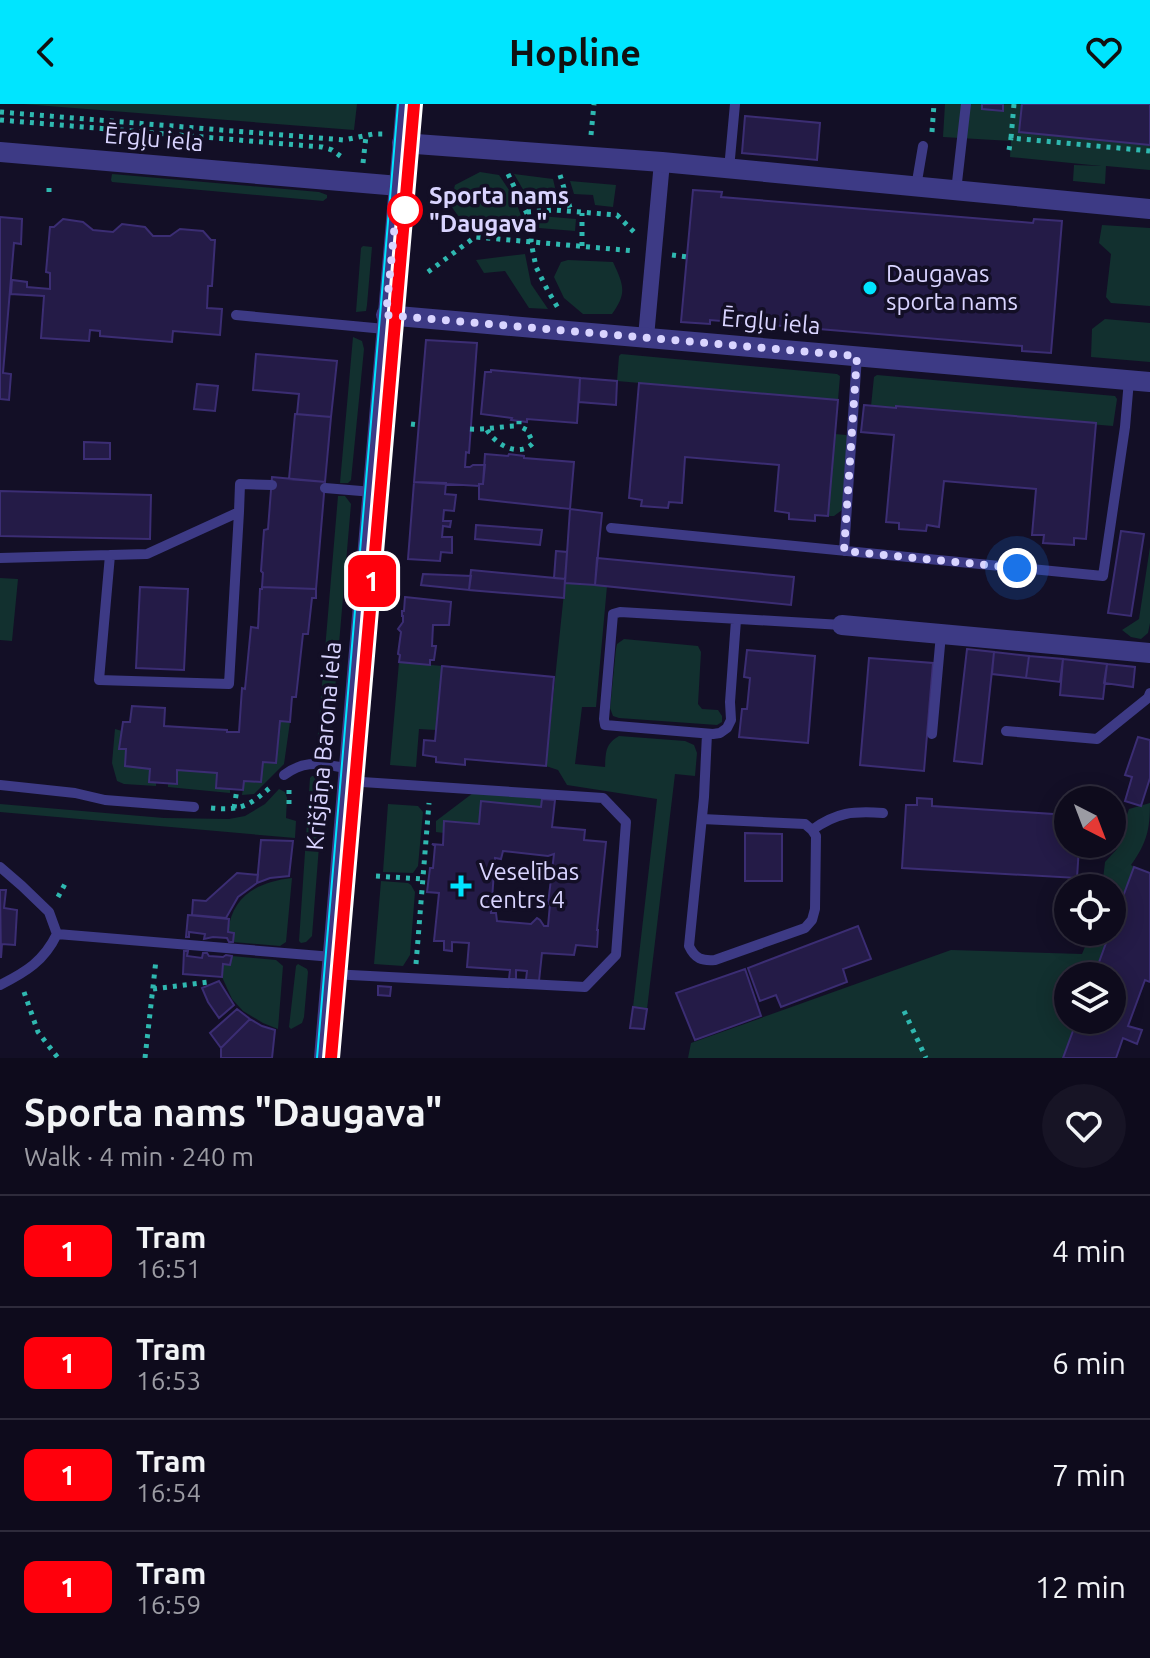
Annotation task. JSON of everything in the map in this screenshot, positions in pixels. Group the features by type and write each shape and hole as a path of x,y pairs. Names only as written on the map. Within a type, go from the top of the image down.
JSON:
{"street":[{"name":"Krišjāņa Barona iela","path":"324,1058 406,104"},
{"path":"402,143 662,162 1150,209"},
{"name":"Ērgļu iela","path":"0,152 399,186"},
{"path":"646,337 662,162"},
{"name":"Ērgļu iela","path":"386,322 646,337 1150,382"},
{"path":"842,625 1150,653"}],"lane":[{"path":"729,169 735,104"},
{"path":"956,191 966,104"},
{"path":"916,187 923,146"},
{"path":"236,315 386,322"},
{"path":"844,551 857,356"},
{"path":"611,528 1103,576 1129,380"},
{"path":"110,555 99,680 229,684 240,484 272,485"},
{"path":"325,488 373,492"},
{"path":"0,558 147,554 239,512"},
{"path":"736,620 731,720 727,728 720,733 707,734 605,725 613,614 842,625"},
{"path":"932,734 941,634"},
{"path":"1006,731 1097,739 1148,698 1150,693"},
{"path":"702,819 805,824 812,830 816,836 815,909 812,920 805,928 715,960 703,961 694,955 689,946 707,734"},
{"path":"57,934 332,966 415,980 585,987 616,955 626,822 603,798 430,786 348,774 306,764 296,766 284,775"},
{"path":"0,785 75,793 105,800 194,807"},
{"path":"812,830 851,811 883,813"},
{"path":"0,867 49,912 57,934 42,959 0,985"}],"path":[{"path":"591,131 594,104"},
{"path":"923,146 933,131 934,104"},
{"path":"1009,150 1014,104"},
{"path":"0,112 344,140 366,136 363,168"},
{"path":"0,120 326,148"},
{"path":"1011,138 1150,151"},
{"path":"506,169 532,224 531,242 536,267 560,310"},
{"path":"560,175 571,211"},
{"path":"49,183 49,192"},
{"path":"527,212 555,210 617,215 653,252"},
{"path":"582,213 582,246"},
{"path":"428,272 475,237 687,257"},
{"path":"411,424 419,425"},
{"path":"470,429 487,430 519,424 527,430 533,443 517,453 491,437 487,430"},
{"path":"194,807 234,809 253,803 284,775"},
{"path":"415,980 430,786"},
{"path":"234,809 237,789"},
{"path":"376,876 422,879"},
{"path":"145,1058 155,969"},
{"path":"17,976 38,1032 58,1058"},
{"path":"153,989 208,982"},
{"path":"904,1011 926,1058"}],"green space":[{"path":"23,104 357,104 354,130"},
{"path":"945,104 1150,104 1150,170 1106,166 1105,184 1073,181 1074,165 1101,166 1010,157 1011,141 943,137"},
{"path":"480,172 499,175 515,199 521,216 508,230 474,228 462,221 450,204 455,185"},
{"path":"112,174 319,192 327,198 323,201 112,182"},
{"path":"514,174 553,179 557,196 528,198"},
{"path":"570,181 616,185 613,207 595,205 593,195 574,194"},
{"path":"540,216 576,219 575,231 539,228"},
{"path":"1102,225 1150,228 1150,306 1111,303 1106,297 1111,254 1099,243"},
{"path":"372,247 367,305 366,311 356,312 361,248"},
{"path":"525,254 531,284 548,309 529,308 505,271 484,273 476,260"},
{"path":"561,262 613,262 620,277 622,295 612,314 583,314 564,298 554,277"},
{"path":"1105,319 1150,323 1150,362 1091,357 1092,329"},
{"path":"353,337 362,341 364,349 351,480 340,483"},
{"path":"621,354 837,374 840,376 838,400 617,381"},
{"path":"874,377 1115,396 1113,426 871,406"},
{"path":"835,434 848,438 842,510 828,516"},
{"path":"338,496 345,496 351,504 330,749 324,757 316,756"},
{"path":"1150,547 1150,623 1148,633 1141,639 1131,637 1122,630 1139,619"},
{"path":"0,578 18,579 12,641 0,640"},
{"path":"565,583 607,586 596,707 582,707 575,764 605,767 609,745 619,736 685,741 694,745 697,753 695,776 675,774 647,1009 633,1007 657,799 567,785 558,770 546,766"},
{"path":"624,639 698,646 701,652 698,704 702,709 718,710 722,722 717,725 613,716 610,708 616,649"},
{"path":"399,662 442,666 436,730 419,729 416,767 390,765"},
{"path":"280,721 290,722 284,764 254,794 242,795 244,781 263,762"},
{"path":"115,729 122,731 120,749 126,749 125,766 150,769 156,786 117,781 112,763"},
{"path":"177,770 217,773 216,788 230,789 230,793 168,787 168,783 176,784"},
{"path":"312,776 321,776 324,782 312,936 301,943 299,941"},
{"path":"279,789 285,792 287,798 286,818 296,821 295,838 0,812 0,804 164,818 229,819 245,816 265,804"},
{"path":"473,793 542,799 541,807 483,802 479,824 444,833 436,832 436,821"},
{"path":"1150,803 1146,836 1131,865 1134,867 1126,888 1126,874 1104,874 1109,858 1126,858 1126,817 1129,809"},
{"path":"388,804 418,806 423,812 418,866 413,873 383,872"},
{"path":"292,878 286,942 280,946 233,942 234,933 228,932 230,920 241,900 257,887"},
{"path":"381,881 408,883 415,892 410,955 403,966 374,964"},
{"path":"1085,946 1105,946 1099,962 1054,962 1054,1034 1072,1034 1063,1058 688,1058 691,1043 951,950 1082,954"},
{"path":"232,956 276,960 283,966 278,1029 243,1011 232,999 222,977 223,964 230,964"},
{"path":"298,964 308,972 304,1017 302,1023 291,1029 289,1027"}],"building":[{"path":"982,104 1003,104 1003,111 982,109"},
{"path":"1022,104 1150,104 1150,145 1019,132"},
{"path":"745,116 820,123 817,160 742,153"},
{"name":"Daugavas sporta nams","path":"693,190 722,192 721,197 1033,223 1034,219 1062,221 1051,353 1022,351 1022,346 710,320 710,324 681,322"},
{"path":"0,217 22,219 21,244 14,243 3,373 11,374 9,400 0,399"},
{"path":"63,219 83,222 93,230 113,232 122,224 145,227 153,236 170,236 180,229 203,231 215,240 207,308 222,309 220,335 173,331 172,342 100,336 100,331 90,330 89,341 41,338 44,296 11,294 12,280 27,282 27,287 50,289 50,273 46,272 50,227"},
{"path":"426,340 477,343 469,453 466,452 465,467 485,465 483,484 479,486 414,482"},
{"path":"256,354 337,361 331,417 297,414 299,394 253,390"},
{"path":"485,372 580,378 577,423 527,419 527,422 481,414"},
{"path":"580,378 617,381 616,405 579,402"},
{"path":"639,383 838,400 828,516 815,515 815,521 789,519 789,513 775,511 779,465 685,457 682,503 669,502 668,508 641,506 642,500 629,498"},
{"path":"197,384 218,386 215,411 194,409"},
{"path":"864,405 1096,423 1086,539 1074,538 1074,545 1043,543 1044,535 1032,535 1036,489 944,481 939,527 927,525 926,531 899,529 899,523 886,522 894,435 861,432"},
{"path":"295,414 331,417 325,482 289,479"},
{"path":"84,442 110,443 110,459 84,459"},
{"path":"485,454 574,462 570,509 479,499"},
{"path":"272,477 325,482 316,589 262,587 264,530 268,529"},
{"path":"414,482 446,483 445,494 456,495 454,511 444,510 443,521 451,521 450,527 443,526 442,537 452,537 452,553 441,552 440,561 408,559"},
{"path":"0,491 151,495 150,539 0,536"},
{"path":"570,509 602,513 595,585 565,583"},
{"path":"476,525 542,530 540,545 475,539"},
{"path":"1121,531 1144,534 1131,616 1108,613"},
{"path":"556,551 567,552 565,579 554,578"},
{"path":"597,558 794,577 791,605 595,585"},
{"path":"471,570 565,579 564,598 469,590"},
{"path":"423,574 471,576 469,590 421,585"},
{"path":"140,587 188,589 184,670 136,668"},
{"path":"262,587 316,589 308,634 303,634 290,722 280,721 276,763 263,762 261,782 244,781 243,790 216,788 217,773 177,770 177,784 149,782 150,769 125,766 126,749 119,749 123,722 130,722 132,706 165,708 164,726 239,732 251,627 258,628"},
{"path":"405,597 451,602 449,625 433,625 432,646 436,646 430,665 399,662 401,632 398,629 403,622"},
{"path":"967,649 994,652 982,764 954,761"},
{"path":"747,650 815,656 808,743 739,737 742,709 747,709 750,678 744,677"},
{"path":"994,652 1029,656 1026,678 992,674"},
{"path":"1029,656 1063,659 1060,682 1026,678"},
{"path":"869,658 933,663 924,771 860,765"},
{"path":"1063,659 1107,664 1103,699 1060,695"},
{"path":"1107,664 1135,667 1133,687 1104,683"},
{"path":"442,666 554,677 546,766 465,759 465,765 436,762 436,757 423,755 424,740 435,741"},
{"path":"1138,737 1150,740 1150,778 1141,806 1126,801 1132,777 1125,775"},
{"path":"917,798 932,799 932,806 1054,814 1054,858 1078,858 1077,874 1054,874 1054,877 902,868 906,805 917,805"},
{"name":"Veselības centrs 4","path":"542,799 555,800 552,827 585,830 584,840 606,842 597,947 576,945 574,955 542,953 539,981 526,980 527,971 516,970 516,979 509,979 510,970 467,967 469,943 452,942 452,951 444,950 444,941 434,941 439,893 427,892 430,868 433,868 435,846 432,844 443,845 444,821 479,824 481,801 541,807","holes":["503,851 554,854 548,926 537,918 531,924 497,921 496,913 491,913 495,858 501,859"]},
{"path":"745,833 782,834 782,881 745,881"},
{"path":"261,840 293,841 289,876 257,883"},
{"path":"1134,867 1150,873 1150,982 1145,980 1128,1026 1142,1030 1137,1044 1123,1038 1116,1058 1063,1058 1072,1034 1126,1034 1126,962 1099,962 1105,946 1126,946 1126,888"},
{"path":"237,873 258,875 257,883 238,897 226,918 192,915 193,900 206,901"},
{"path":"0,890 6,890 4,908 17,910 15,945 2,944 1,958"},
{"path":"188,915 229,919 228,932 234,933 233,942 227,938 204,939 205,934 189,932 189,937 186,937"},
{"path":"858,926 871,959 843,969 847,982 781,1007 776,995 760,1001 748,968"},
{"path":"184,951 188,951 187,956 202,958 203,953 232,956 230,965 223,964 222,977 183,974"},
{"path":"745,969 761,1016 695,1040 676,993"},
{"path":"219,981 234,1005 219,1018 202,988"},
{"path":"378,986 391,987 390,996 378,995"},
{"path":"633,1007 647,1009 644,1029 630,1028"},
{"path":"237,1009 250,1019 221,1048 210,1033"},
{"path":"250,1019 275,1030 272,1058 221,1058 221,1048"}],"tram line":[{"path":"317,1058 398,104"},
{"path":"331,1058 414,104"},
{"name":"1","path":"331,1058 414,104"}],"place":[{"name":"Sporta nams \"Daugava\"","path":"405,210"},
{"name":"Daugavas sporta nams","path":"870,288"},
{"name":"Veselības centrs 4","path":"461,886"}],"route":[{"path":"405,210 396,212 386,315 857,356 844,551 1017,568"}]}
